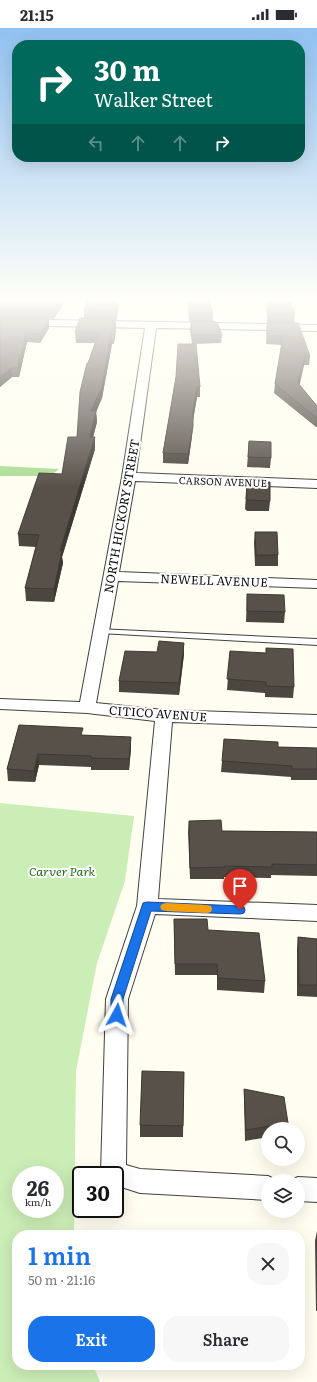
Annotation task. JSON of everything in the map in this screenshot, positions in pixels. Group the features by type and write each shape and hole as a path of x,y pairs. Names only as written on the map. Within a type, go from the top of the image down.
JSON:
{"street":[{"name":"NORTH HICKORY STREET","path":"87,708 129,477 146,362"},
{"name":"CARSON AVENUE","path":"129,477 317,484"},
{"name":"NEWELL AVENUE","path":"110,576 317,584"},
{"name":"CITICO AVENUE","path":"0,704 87,708 164,716 317,721"},
{"path":"164,716 147,906 117,999 113,1173 140,1181 261,1188"},
{"path":"147,906 317,913"},
{"path":"305,1189 317,1190"}],"lane":[{"path":"100,631 317,642"}],"green space":[{"path":"0,466 59,469 50,476 0,476"},
{"name":"Carver Park","path":"0,803 134,816 125,881 97,963 76,1071 75,1166 72,1166 72,1218 74,1218 74,1230 12,1230 12,1370 95,1370 100,1382 0,1382"}],"building":[{"path":"0,362 19,362 18,368 11,368 0,377"},
{"path":"106,362 102,387 91,411 96,411 90,437 95,437 60,551 62,551 54,589 25,588 39,535 18,534 39,473 62,474 68,437 77,437 80,392 88,363"},
{"path":"177,362 198,362 200,387 197,387 193,411 193,426 188,454 163,453 176,377"},
{"path":"279,362 303,362 298,383 317,406 317,418 275,384"},
{"path":"249,441 271,442 271,458 248,457"},
{"path":"247,482 270,482 270,501 246,499"},
{"path":"255,532 277,532 278,555 256,555"},
{"path":"247,594 284,595 285,612 247,611"},
{"path":"159,641 184,643 179,683 119,681 125,651 157,652"},
{"path":"266,648 293,649 294,687 266,686 266,682 227,679 230,651 266,653"},
{"path":"19,725 83,728 81,735 131,737 129,759 38,754 34,771 7,769"},
{"path":"224,739 278,742 278,747 317,748 317,769 292,769 292,766 222,761"},
{"path":"221,820 222,831 317,832 317,865 272,864 272,867 224,866 225,867 190,868 189,821"},
{"path":"174,919 207,919 208,930 259,933 265,981 218,978 217,964 175,964"},
{"path":"298,937 317,939 317,985 299,985"},
{"path":"142,1071 184,1072 183,1126 140,1125"},
{"path":"244,1089 284,1097 288,1122 261,1122 261,1128 246,1130"}],"slow traffic":[{"path":"166,907 207,909"}],"route":[{"path":"117,1015 117,999 147,906 240,910"}]}
